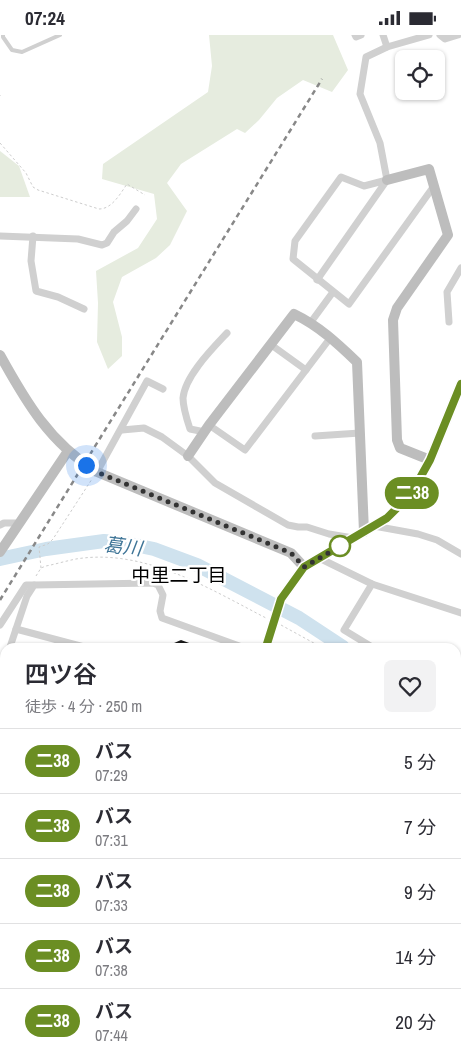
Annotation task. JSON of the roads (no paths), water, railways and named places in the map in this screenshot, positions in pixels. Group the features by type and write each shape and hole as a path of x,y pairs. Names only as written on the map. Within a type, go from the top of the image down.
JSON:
{"street":[{"path":"355,35 356,37 361,35"},
{"path":"383,35 387,47"},
{"path":"317,280 387,180 380,143 360,95 366,57 387,47 429,35"},
{"path":"440,35 445,39 458,35"},
{"path":"430,460 400,448 397,440 393,320 397,308 448,235 434,186 429,169 364,186 341,177 296,241 293,259 349,304 434,186"},
{"path":"0,236 78,239 102,245 107,243 114,231 128,221 136,209"},
{"path":"34,236 31,261 36,291 58,297 84,309"},
{"path":"449,322 447,293 461,268"},
{"path":"311,322 333,292"},
{"path":"188,456 207,428 294,314 311,322 331,337 357,362 364,532"},
{"path":"227,333 198,365 183,398 190,429 207,428 245,450 331,337"},
{"path":"270,344 306,370"},
{"path":"0,355 33,412 68,451 97,472 291,553 304,567"},
{"path":"97,472 147,381 163,389"},
{"path":"267,643 281,599 304,567 374,526 396,510 411,494 430,460 458,400 461,384"},
{"path":"122,429 144,428 162,437 188,456 216,483 273,517 293,526 307,527 329,534 354,538"},
{"path":"315,436 360,433"},
{"path":"0,553 68,451"},
{"path":"0,525 4,523 20,523"},
{"path":"374,526 418,534 437,540 461,554"},
{"path":"319,558 372,584 461,613"},
{"path":"0,625 26,585 153,583 158,585 163,595 160,611 162,618 231,643"},
{"path":"365,643 344,630 372,584"},
{"path":"11,643 32,585"},
{"path":"16,629 69,643"}],"lane":[{"path":"3,35 12,50 22,53 60,35"}],"waterway":[{"name":"葛川","path":"0,559 46,549 104,541 154,549 197,565 299,618 337,643"}],"railway":[{"path":"0,600 322,79"}],"district":[{"name":"中里二丁目","path":"179,575"}]}
